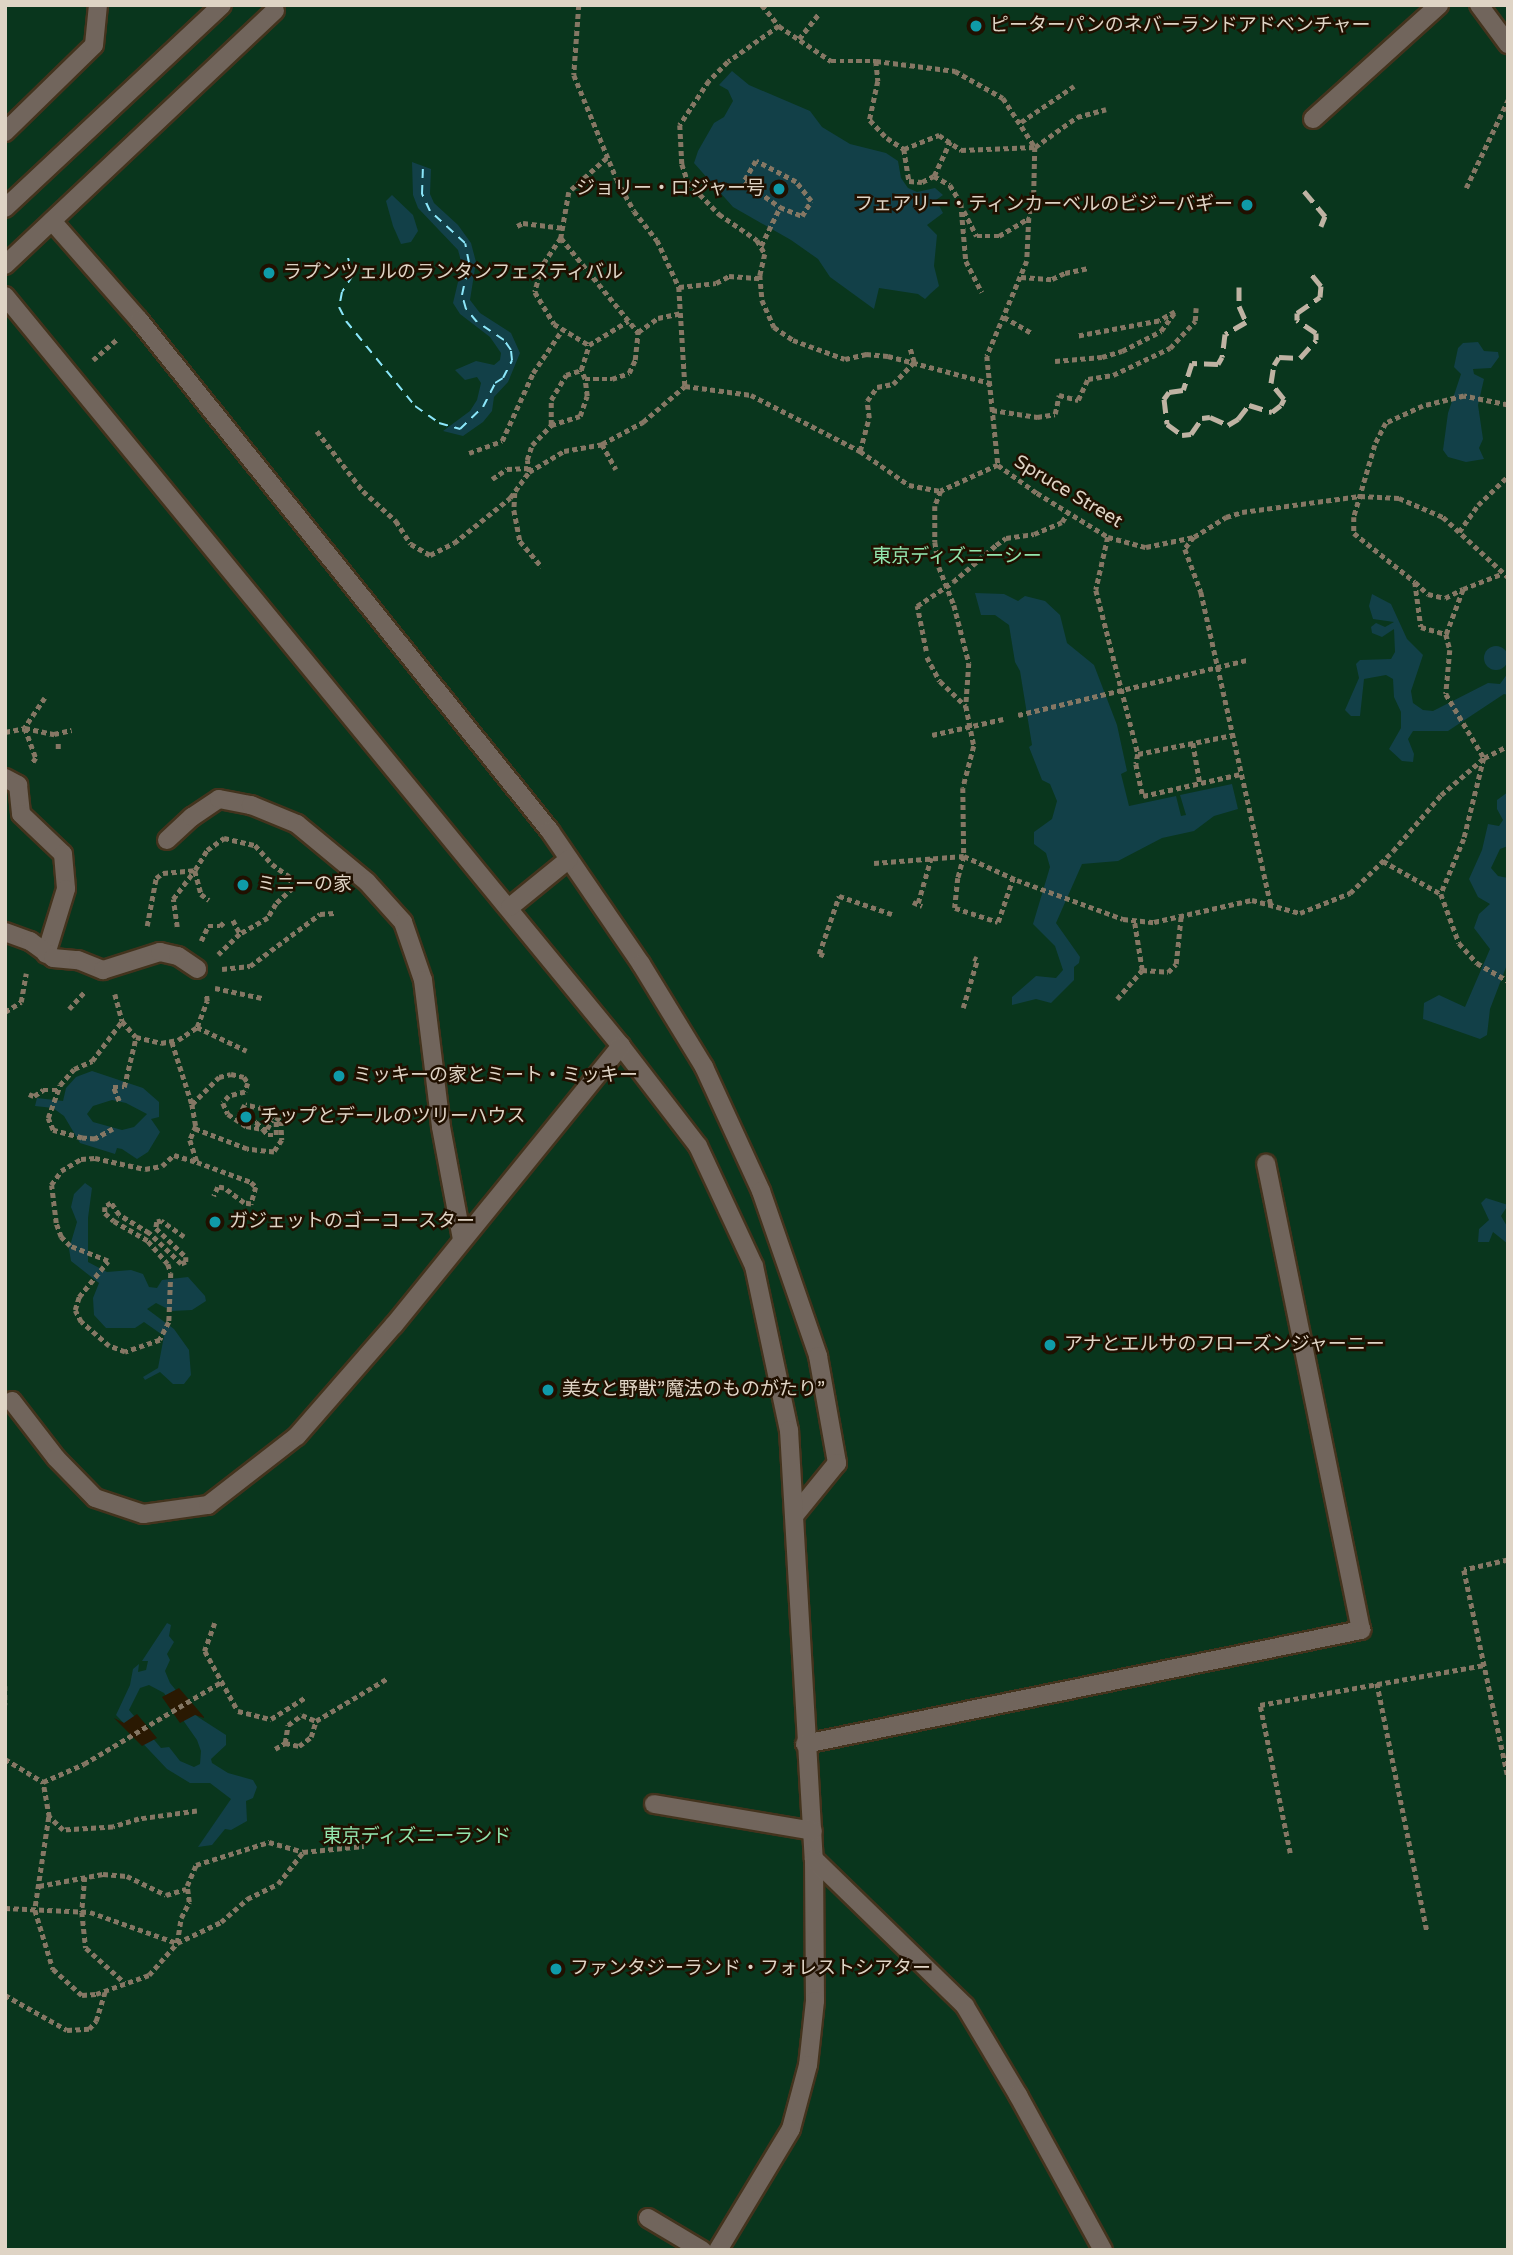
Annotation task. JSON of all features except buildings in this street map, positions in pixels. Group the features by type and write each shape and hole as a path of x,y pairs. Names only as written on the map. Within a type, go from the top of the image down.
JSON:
{"street":[{"path":"5,132 94,45 99,5"},
{"path":"5,208 222,5"},
{"path":"1313,119 1439,5"},
{"path":"1479,5 1508,44"},
{"path":"5,265 275,11"},
{"path":"52,221 139,320 550,831 641,964 704,1067 761,1191 818,1356 837,1463 793,1516"},
{"path":"5,296 621,1046 698,1146 754,1266 789,1430 805,1744 813,1831 815,2001 808,2065 791,2129 718,2250"},
{"path":"12,782 21,814 63,854 66,889 46,954"},
{"path":"167,840 192,817 219,799 251,805 297,824 367,882 403,922 423,980 441,1127 461,1239"},
{"path":"509,907 569,859"},
{"path":"5,932 30,941 46,954 78,960 103,970 160,952 178,956 199,972"},
{"path":"12,1401 56,1458 95,1498 143,1514 208,1505 297,1436 394,1325 461,1239 621,1046"},
{"path":"805,1744 1361,1630 1266,1164"},
{"path":"654,1804 813,1831"},
{"path":"814,1859 965,2006 1018,2095 1103,2250"},
{"path":"648,2218 702,2250"}],"path":[{"path":"579,5 574,75 607,159 634,212 657,240 679,287 685,386"},
{"path":"492,479 508,469 528,470 564,451 602,444 643,422 685,386 751,395 860,451 909,485 941,491 998,465 987,356 1027,261 1029,218 1034,192 1035,147 1003,98 955,71 876,61 831,61 779,26 762,5"},
{"path":"799,39 820,13"},
{"path":"779,26 727,62 709,80 680,125 682,164 688,183 719,214 757,240 765,254 760,278 762,300 774,327 793,340 845,359 866,354 879,355 990,383"},
{"path":"876,61 878,81 870,120 887,138 904,149 909,181 922,182 934,176 950,142"},
{"path":"1021,122 1074,86"},
{"path":"1466,188 1508,100"},
{"path":"904,149 939,135 961,150 1035,147 1077,117 1106,109"},
{"path":"589,345 554,324 535,292 542,266 561,238 569,192 607,159"},
{"path":"755,161 796,182 811,201 802,216 780,207 744,182 755,161"},
{"path":"934,176 950,186 977,236 999,236 1029,218"},
{"path":"761,247 780,207"},
{"path":"961,208 966,261 982,292"},
{"path":"517,226 523,223 562,228"},
{"path":"561,238 638,332 635,360 629,373 612,379 585,379"},
{"path":"1021,277 1052,279 1088,268"},
{"path":"679,287 716,283 729,276 760,278"},
{"path":"992,410 1037,417 1055,414 1059,395 1078,400 1088,379 1113,375 1170,348 1195,321 1196,308"},
{"path":"1055,360 1112,354 1161,331 1175,312 1159,321 1078,336"},
{"path":"638,332 659,318 681,313"},
{"path":"1004,317 1032,333"},
{"path":"73,377 139,320"},
{"path":"317,431 363,491 396,521 411,544 430,555 454,543 515,490 528,470 532,445 551,425 580,416 587,396 581,370 589,345 628,321"},
{"path":"469,453 502,441 533,373 562,330"},
{"path":"879,355 880,346"},
{"path":"910,349 914,362"},
{"path":"860,451 869,418 866,401 877,387 893,384 914,362"},
{"path":"551,425 551,400 566,375 581,370"},
{"path":"1501,574 1445,598 1428,594 1354,533 1354,517 1375,445 1386,423 1423,406 1464,396 1508,405"},
{"path":"602,444 616,469"},
{"name":"Spruce Street","path":"998,465 1108,537 1146,547 1194,537 1226,517 1242,512 1360,496 1399,498 1443,517 1508,578"},
{"path":"1459,532 1478,505 1508,476"},
{"path":"515,490 514,510 520,541 542,567"},
{"path":"941,491 935,506 935,542 939,567 969,663 966,706 974,746 963,788 964,856 955,908 998,922 1013,878"},
{"path":"966,706 940,681 927,654 917,606 947,586 1006,538 1034,534 1062,522 1068,512"},
{"path":"1108,537 1096,590 1138,754 1136,764 1143,796 1241,774"},
{"path":"1194,537 1185,549 1201,592 1271,907"},
{"path":"1415,582 1421,627 1446,634"},
{"path":"1441,894 1464,839 1484,758 1446,694 1450,650 1446,634 1463,589"},
{"path":"1018,715 1247,660"},
{"path":"25,728 45,698"},
{"path":"932,735 1003,719"},
{"path":"12,782 36,758 25,728"},
{"path":"5,732 25,728 54,734 72,730"},
{"path":"38,729 47,730"},
{"path":"1138,754 1233,735"},
{"path":"58,742 58,749"},
{"path":"1193,743 1200,783"},
{"path":"874,863 964,856 1013,878 1123,919 1154,922 1252,900 1300,913 1350,893 1383,861 1441,795 1484,758 1508,746"},
{"path":"178,956 173,900 207,850 224,838 255,845 272,864 290,877 293,888 276,904 268,918 240,934 231,946 199,972"},
{"path":"918,904 931,858"},
{"path":"1383,861 1441,894 1459,943 1477,963 1508,981"},
{"path":"195,870 201,894 209,900"},
{"path":"145,957 148,914 156,878 163,873 195,870"},
{"path":"824,956 819,954 839,896 892,914"},
{"path":"199,972 233,965 250,966 320,914 334,913"},
{"path":"1143,970 1168,972 1176,964 1181,916"},
{"path":"233,920 240,934"},
{"path":"1134,920 1143,970"},
{"path":"5,1012 21,1002 30,941"},
{"path":"963,1008 977,960 973,958"},
{"path":"103,970 114,990 122,1021 136,1037 161,1044 172,1042 197,1027 207,1001 205,986 262,998"},
{"path":"1117,999 1143,970"},
{"path":"113,1129 95,1139 53,1130 49,1124 49,1111 70,1072 92,1061 122,1021"},
{"path":"197,1027 247,1051"},
{"path":"119,1101 113,1087 124,1087 136,1037"},
{"path":"172,1042 192,1104 195,1129 190,1140 197,1162"},
{"path":"192,1104 219,1077 231,1074 244,1077 248,1083 245,1092 229,1096 223,1103 228,1114 246,1126 263,1129 267,1129 272,1120 263,1109 245,1105 239,1117 256,1122 263,1129 268,1135 276,1135 276,1117 281,1121 282,1140 274,1152 240,1147 195,1129"},
{"path":"29,1094 34,1097 43,1090 58,1090"},
{"path":"184,1237 161,1221 157,1222 156,1228 186,1257 186,1262 181,1264 149,1233 119,1215 111,1203 105,1206 105,1213 114,1221 148,1241 168,1264 171,1273 169,1322 160,1340 125,1352 109,1346 81,1322 75,1310 79,1297 108,1261 70,1246 61,1237 56,1223 51,1185 61,1171 81,1159 95,1158 145,1169 162,1166 174,1155 251,1182 256,1187 251,1204 238,1199 230,1189 218,1187 214,1196"},
{"path":"1508,1560 1464,1570 1508,1777"},
{"path":"215,1623 205,1651 238,1712 271,1719 306,1697"},
{"path":"1290,1853 1260,1705 1484,1665"},
{"path":"275,1749 285,1743 299,1745 311,1737 316,1721 388,1678"},
{"path":"43,1782 84,1764 221,1682"},
{"path":"1377,1684 1384,1703 1427,1931"},
{"path":"5,1686 5,1705"},
{"path":"285,1743 288,1725 302,1715 316,1721"},
{"path":"5,1759 43,1782 49,1817 35,1910 53,1969 82,1995 105,1991 149,1975 177,1943 221,1922 247,1899 278,1884 303,1852"},
{"path":"49,1817 63,1830 113,1827 139,1819 197,1811"},
{"path":"177,1943 181,1918 189,1902 186,1889 196,1866 270,1842 303,1852 364,1846"},
{"path":"39,1886 103,1874 127,1876 166,1895 186,1889"},
{"path":"85,1877 82,1912 86,1948 125,1983"},
{"path":"5,1908 82,1912 177,1943"},
{"path":"5,1995 67,2030 89,2029 96,2021 105,1991"}],"green space":[{"name":"東京ディズニーシー","path":"5,5 1508,5 1508,2250 5,2250"}],"water":[{"path":"732,71 749,85 810,111 822,127 850,144 886,153 898,161 901,178 908,188 917,192 935,188 943,195 936,200 943,213 927,225 937,235 934,266 939,286 925,299 918,294 879,288 874,309 830,277 818,259 791,240 733,207 694,163 714,123 724,117 733,101 728,90 719,85"},
{"path":"412,162 431,169 430,194 434,203 458,225 471,243 476,262 470,300 480,313 511,333 520,353 508,382 494,397 492,411 483,422 463,436 443,431 470,411 477,400 481,383 477,377 465,380 455,370 476,361 494,365 500,360 501,353 490,337 460,314 453,303 462,265 458,250 418,208 413,195"},
{"path":"392,195 413,215 418,231 411,242 401,244 393,226 386,201"},
{"path":"1478,342 1484,351 1498,352 1499,357 1491,368 1473,369 1474,374 1484,379 1478,405 1483,439 1479,448 1484,459 1466,462 1448,457 1443,450 1448,413 1461,374 1454,367 1458,348 1463,343"},
{"path":"975,593 1004,594 1018,601 1025,596 1045,601 1060,615 1067,643 1094,665 1117,725 1127,771 1121,774 1129,806 1176,796 1181,816 1186,815 1180,795 1232,784 1238,809 1214,816 1194,831 1162,838 1118,861 1082,864 1056,923 1080,957 1079,963 1074,967 1074,980 1051,1003 1036,999 1012,1005 1012,997 1036,976 1056,978 1063,970 1055,946 1033,924 1050,867 1046,853 1034,844 1034,832 1052,819 1057,801 1050,784 1042,780 1029,747 1032,745 1020,671 1015,662 1009,625 995,615 981,615"},
{"path":"1372,594 1391,604 1407,639 1423,655 1411,691 1413,703 1423,710 1433,711 1488,683 1500,684 1508,673 1508,695 1504,694 1448,731 1413,731 1408,739 1414,754 1413,762 1402,761 1389,749 1401,728 1401,712 1394,697 1393,679 1386,675 1364,679 1360,716 1351,716 1345,710 1359,678 1356,664 1360,660 1391,659 1395,652 1394,629 1382,637 1372,633 1371,627 1376,623 1385,627 1394,622 1373,619 1369,606"},
{"path":"1496,646 1505,649 1508,658 1505,667 1496,670 1487,667 1484,658 1487,649"},
{"path":"1508,792 1508,846 1500,849 1491,868 1498,876 1508,878 1508,962 1490,1009 1487,1035 1480,1039 1423,1019 1424,1003 1439,995 1465,1007 1490,949 1474,928 1479,914 1490,904 1478,897 1469,879 1482,850 1488,824 1499,826 1503,820 1497,809 1497,800"},
{"path":"92,1071 143,1088 159,1102 159,1117 151,1119 160,1132 148,1152 137,1159 122,1149 117,1148 115,1154 80,1143 64,1116 53,1108 35,1106 37,1098 63,1101 66,1088 76,1077","holes":["112,1100 126,1103 147,1114 134,1127 122,1130 93,1122 87,1114 93,1106"]},
{"path":"85,1183 92,1188 88,1218 88,1262 107,1272 131,1270 143,1274 149,1287 157,1288 162,1280 188,1277 205,1296 206,1301 192,1310 172,1311 156,1303 147,1309 174,1329 189,1350 191,1375 184,1384 173,1384 160,1372 145,1380 143,1377 158,1368 164,1336 144,1322 135,1328 106,1328 94,1315 93,1298 99,1283 71,1261 69,1249 77,1222 71,1207 74,1194"},
{"path":"1486,1198 1508,1205 1501,1216 1508,1228 1508,1244 1493,1232 1489,1242 1478,1242 1479,1229 1489,1220 1481,1203"},
{"path":"167,1623 171,1625 169,1636 174,1642 167,1654 170,1660 165,1671 170,1683 198,1717 226,1735 226,1745 211,1759 212,1763 228,1773 253,1780 257,1787 253,1798 246,1801 247,1821 231,1830 225,1829 212,1845 198,1847 231,1799 210,1783 190,1783 167,1769 116,1715 130,1685 133,1669 139,1664 138,1672 146,1670 148,1661 142,1661","holes":["149,1685 164,1693 197,1740 201,1751 200,1764 194,1767 180,1761 169,1747 161,1748 129,1710 140,1688"]}],"pier":[{"path":"179,1688 204,1718 195,1715 180,1723 162,1697"},
{"path":"137,1714 157,1738 142,1746 114,1718 124,1723"}],"ferry route":[{"path":"348,258 353,275 342,292 339,307 346,321 415,406 439,423 460,429 483,407 495,383 503,378 512,360 511,350 504,340 477,322 466,309 462,295 469,263 465,243 430,211 422,194 423,168"}],"railway":[{"path":"1304,191 1325,216 1321,226"},
{"path":"1239,287 1239,306 1246,322 1225,334 1222,357 1218,364 1192,363 1183,390 1169,392 1164,399 1167,424 1182,435 1191,434 1202,418 1210,417 1228,425 1238,419 1249,405 1272,412 1281,405 1284,399 1271,383 1274,365 1279,357 1300,358 1316,340 1316,333 1297,320 1297,313 1320,297 1321,286 1309,271"}],"place":[{"name":"ピーターパンのネバーランドアドベンチャー","path":"976,26"},
{"name":"ジョリー・ロジャー号","path":"779,189"},
{"name":"フェアリー・ティンカーベルのビジーバギー","path":"1247,205"},
{"name":"ラプンツェルのランタンフェスティバル","path":"269,273"},
{"name":"ミニーの家","path":"243,885"},
{"name":"ミッキーの家とミート・ミッキー","path":"339,1076"},
{"name":"チップとデールのツリーハウス","path":"246,1117"},
{"name":"ガジェットのゴーコースター","path":"215,1222"},
{"name":"アナとエルサのフローズンジャーニー","path":"1050,1345"},
{"name":"美女と野獣”魔法のものがたり”","path":"548,1390"},
{"name":"ファンタジーランド・フォレストシアター","path":"556,1969"}],"park label":[{"name":"東京ディズニーランド","path":"417,1837"}]}
